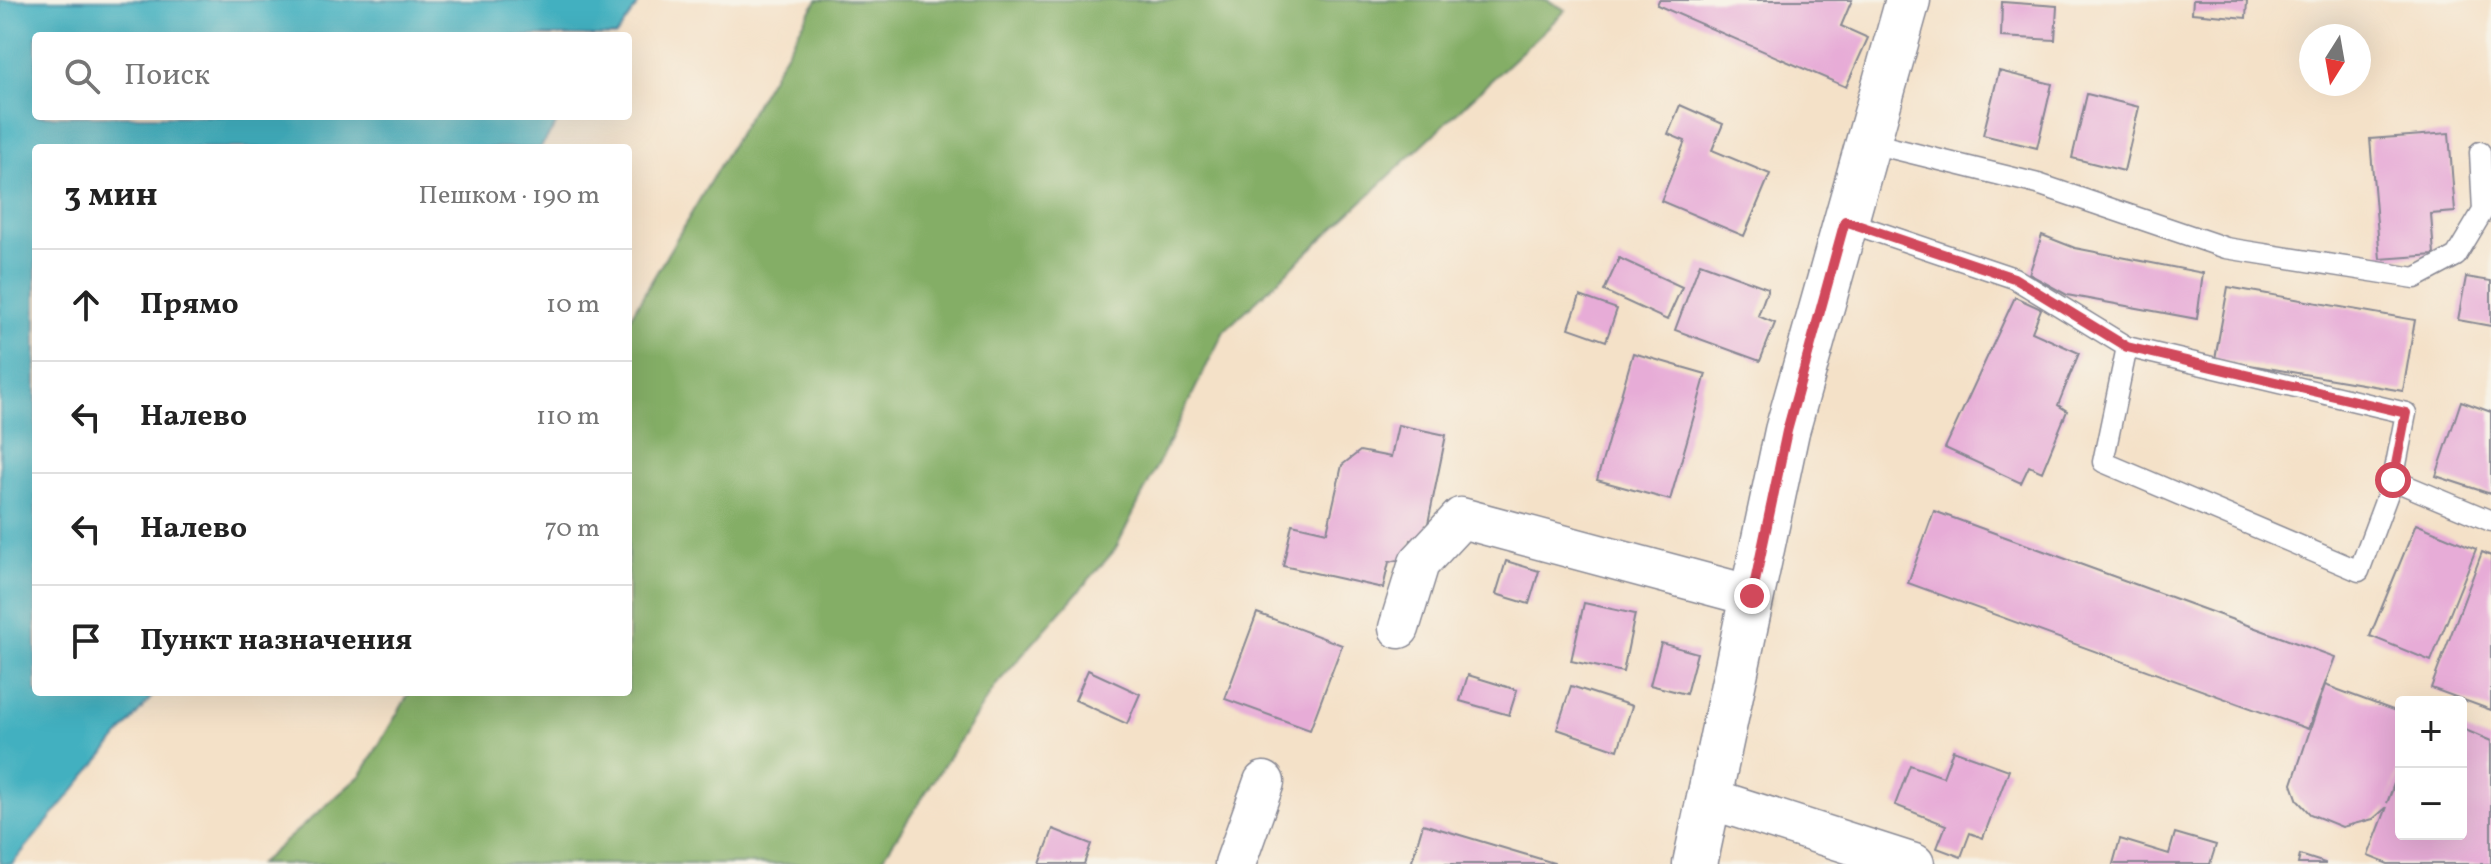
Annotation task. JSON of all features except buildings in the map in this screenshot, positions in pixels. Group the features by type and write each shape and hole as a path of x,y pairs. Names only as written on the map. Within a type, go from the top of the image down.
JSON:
{"street":[{"path":"1695,864 1787,431 1908,0"},
{"path":"1399,628 1419,563 1461,518 1752,596"},
{"path":"1235,864 1264,782"},
{"path":"1708,798 1914,864"}],"lane":[{"path":"1867,142 2038,184 2226,248 2415,278 2456,256 2483,211 2480,152"},
{"path":"1845,221 2014,278 2127,347 2406,413 2393,480 2359,571 2103,462 2127,347"},
{"path":"2393,480 2491,521"}],"green space":[{"path":"817,0 1547,0 1566,10 1224,331 1115,550 996,685 879,864 259,864 361,775 408,696 632,696 632,314"}],"water":[{"path":"0,0 641,0 619,32 32,32 32,120 559,120 543,144 32,144 32,696 153,696 12,864 0,864"}],"route":[{"path":"1752,596 1787,431 1845,221 2014,278 2127,347 2406,413 2393,480"}]}
